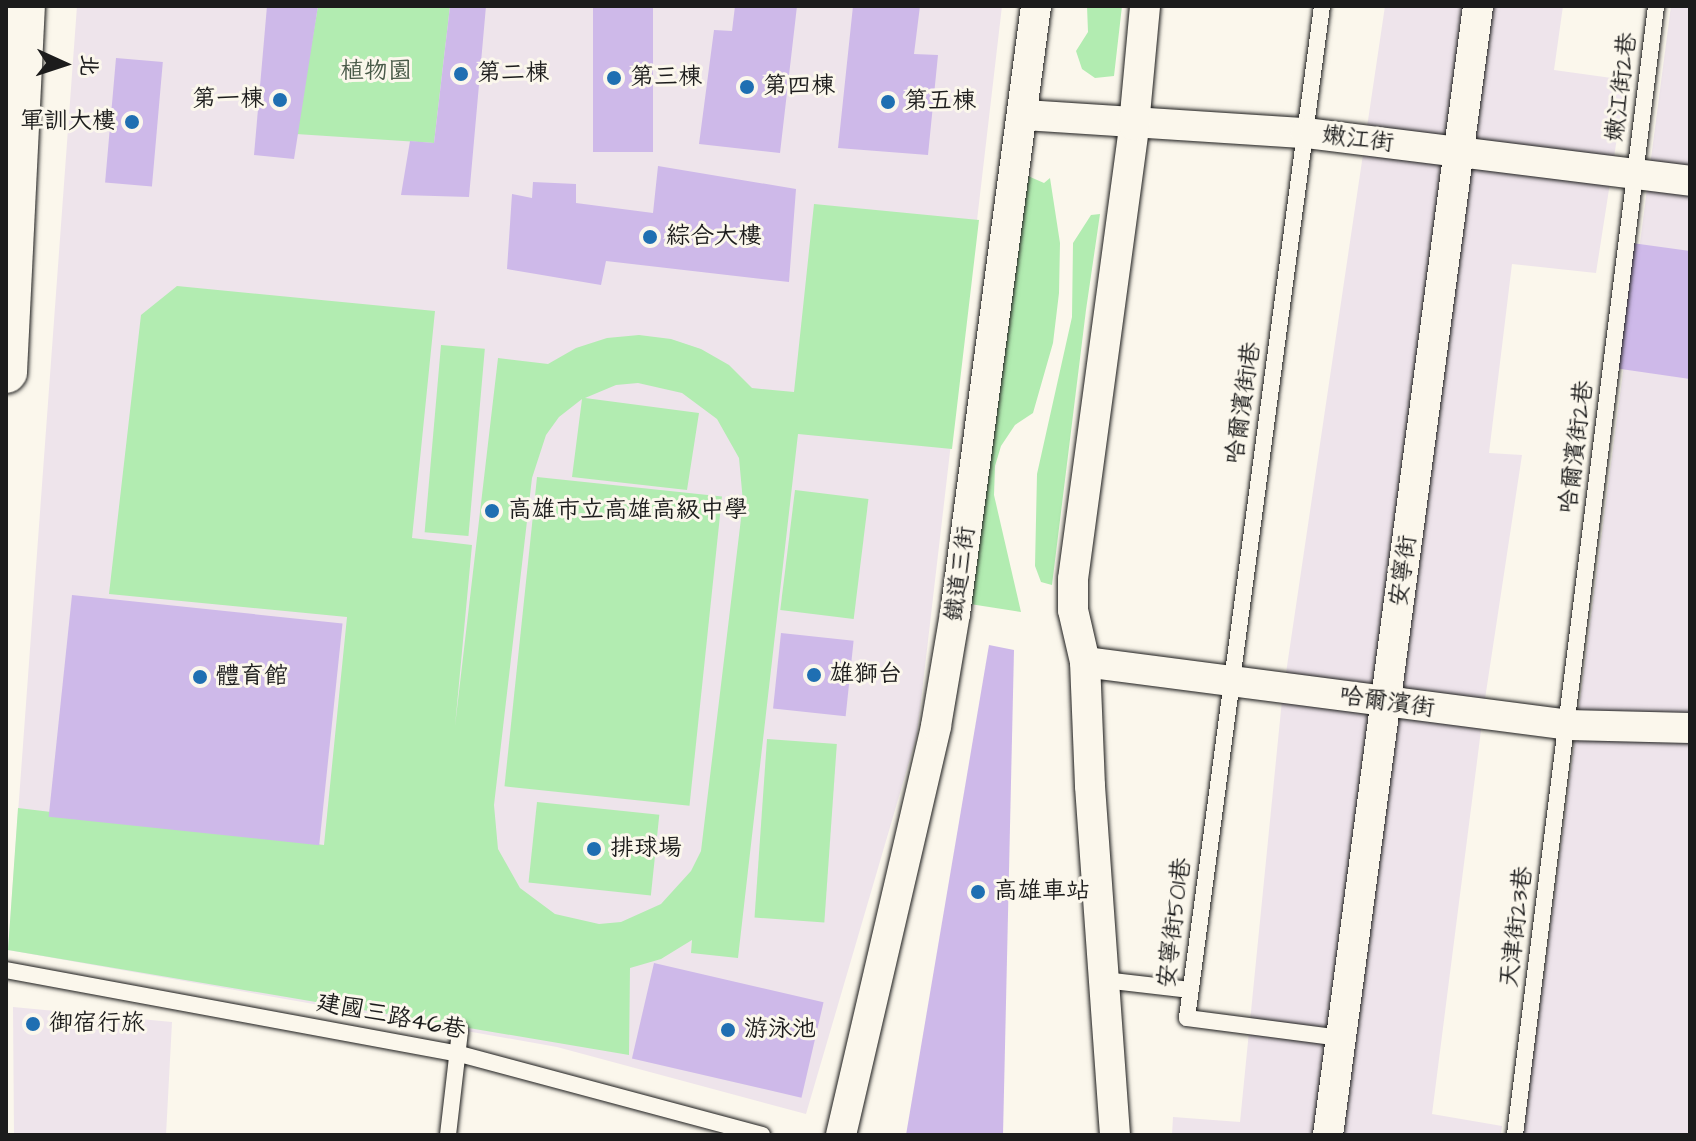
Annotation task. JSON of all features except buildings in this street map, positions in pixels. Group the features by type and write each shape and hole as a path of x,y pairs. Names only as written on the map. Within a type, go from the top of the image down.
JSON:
{"street":[{"path":"6,372 24,6"},
{"name":"鐵道三街","path":"841,1135 936,726 955,614 1024,115 1036,6"},
{"path":"1115,1135 1085,662 1073,610 1073,579 1134,125 1145,6"},
{"name":"安寧街","path":"1328,1135 1478,6"},
{"name":"嫩江街","path":"1024,115 1134,125 1306,133 1690,181"},
{"name":"哈爾濱街","path":"1085,662 1567,725 1690,728"}],"lane":[{"name":"哈爾濱街1巷","path":"1230,680 1322,6"},
{"name":"嫩江街2巷","path":"1636,175 1656,6"},
{"name":"哈爾濱街2巷","path":"1567,725 1636,175"},
{"name":"安寧街501巷","path":"1230,680 1187,1018 1341,1038"},
{"name":"天津街23巷","path":"1515,1135 1567,725"},
{"name":"建國三路46巷","path":"6,970 456,1053 762,1135"},
{"path":"1104,980 1190,990"},
{"path":"448,1135 460,1031"}],"shaded area":[{"name":"高雄市立高雄高級中學","path":"77,6 1002,6 917,735 806,1114 557,1047 8,950"},
{"path":"1385,6 1563,6 1554,70 1626,80 1596,273 1512,264 1489,453 1522,455 1485,699 1432,1114 1502,1126 1501,1135 1172,1135 1173,1117 1240,1122 1282,700"},
{"path":"1671,6 1690,6 1690,1135 1523,1135"},
{"path":"13,1007 172,1022 166,1135 14,1135"}],"green space":[{"name":"植物園","path":"318,6 450,6 434,143 296,134"},
{"path":"1087,6 1122,6 1114,76 1095,78 1082,69 1076,51 1088,32"},
{"path":"1028,176 1044,183 1050,178 1060,243 1059,293 1053,343 1033,413 1015,425 1001,446 995,466 994,495 1021,612 970,604"},
{"path":"814,204 979,220 952,449 798,434 738,958 691,953 692,940 661,959 630,968 629,1055 8,950 18,808 324,845 347,617 109,594 141,315 177,286 435,311 412,538 472,545 455,726 498,358 548,364 576,348 607,338 639,335 671,339 701,349 729,365 752,388 794,392","holes":["638,383 682,393 717,419 739,458 743,502 701,851 691,871 661,904 621,922 599,924 555,914 520,888 498,849 494,805 532,478 546,435 559,417 582,399 572,477 687,490 699,413 585,398 616,385"]},
{"path":"1100,214 1052,585 1041,582 1035,566 1037,474 1072,317 1073,243 1091,215"},
{"path":"441,345 485,349 468,536 425,532"},
{"path":"537,477 722,496 689,806 504,786"},
{"path":"795,490 868,499 854,619 780,610"},
{"path":"767,739 837,744 824,922 755,918"},
{"name":"排球場","path":"537,802 659,815 651,895 529,883"}],"place":[{"name":"第二棟","path":"461,74"},
{"name":"第三棟","path":"614,78"},
{"name":"第四棟","path":"747,87"},
{"name":"第一棟","path":"280,100"},
{"name":"第五棟","path":"888,102"},
{"name":"軍訓大樓","path":"132,122"},
{"name":"綜合大樓","path":"650,237"},
{"name":"高雄市立高雄高級中學","path":"492,511"},
{"name":"雄獅台","path":"814,675"},
{"name":"體育館","path":"200,677"},
{"name":"排球場","path":"594,849"},
{"name":"高雄車站","path":"978,892"},
{"name":"御宿行旅","path":"33,1024"},
{"name":"游泳池","path":"728,1030"}]}
